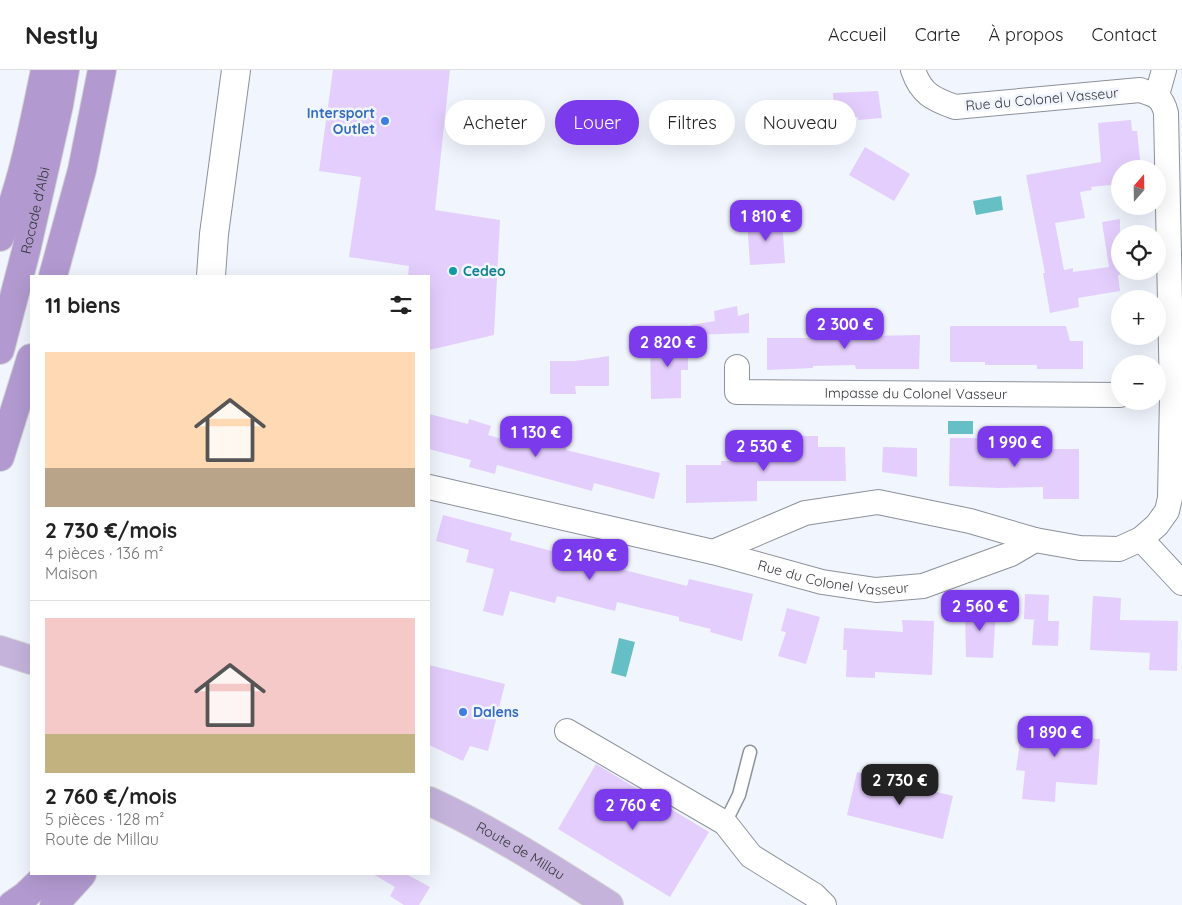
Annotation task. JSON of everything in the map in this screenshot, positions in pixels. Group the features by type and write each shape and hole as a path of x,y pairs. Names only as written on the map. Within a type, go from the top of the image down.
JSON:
{"highway":[{"path":"0,237 9,217 22,173 45,70"},
{"name":"Rocade d'Albi","path":"0,350 26,251 66,70"},
{"path":"53,275 82,170 102,70"},
{"path":"0,457 30,361"},
{"path":"12,905 25,896 47,875"},
{"path":"54,905 81,875"}],"main road":[{"path":"211,275 214,234 236,70"},
{"path":"227,275 234,197 252,70"},
{"path":"0,650 30,660"},
{"name":"Route de Millau","path":"430,802 542,863 609,905"}],"street":[{"name":"Rue du Colonel Vasseur","path":"913,70 918,84 934,99 955,107 1140,90 1157,95 1164,103 1166,113 1165,355"},
{"path":"1157,95 1164,70"},
{"name":"Impasse du Colonel Vasseur","path":"737,367 737,392 1111,395"},
{"name":"Rue du Colonel Vasseur","path":"713,552 806,513 878,502 970,521 1035,540 1080,548 1119,548 1141,539 1157,525 1167,511 1170,498 1166,410"},
{"name":"Rue du Colonel Vasseur","path":"430,487 713,552 822,582 876,590 923,586 1011,554 1035,540"},
{"path":"1141,539 1182,583"},
{"path":"566,731 725,823 751,856 814,895 824,905"}],"lane":[{"path":"725,823 739,795 750,752"}],"water":[{"path":"1001,196 1003,210 976,215 973,201"},
{"path":"948,421 973,421 973,434 948,434"},
{"path":"619,638 635,642 626,677 611,673"}],"building":[{"path":"333,70 450,70 447,100 445,100 445,117 435,210 500,220 494,335 430,350 430,275 408,275 409,266 349,257 361,177 319,171"},
{"path":"878,91 882,118 858,120 858,117 856,117 856,100 834,100 833,93"},
{"path":"1131,120 1132,131 1137,131 1140,160 1111,160 1111,185 1091,187 1092,190 1080,192 1085,218 1055,223 1064,270 1073,268 1073,272 1109,267 1102,222 1120,219 1120,225 1111,225 1111,280 1119,280 1120,290 1111,290 1111,292 1078,298 1079,307 1050,313 1043,273 1045,273 1026,175 1101,162 1098,123"},
{"path":"865,147 910,174 894,201 849,175"},
{"path":"782,219 785,263 750,265 747,220"},
{"path":"737,306 738,316 749,313 749,333 693,335 691,325 715,321 714,311"},
{"path":"866,325 866,336 920,335 919,369 856,369 855,365 767,370 767,338 819,338 819,326"},
{"path":"950,326 1066,326 1070,341 1083,341 1083,369 1037,369 1037,365 985,365 985,362 950,362"},
{"path":"688,340 688,370 681,370 681,398 651,399 650,341"},
{"path":"609,356 609,386 575,386 576,394 550,394 550,361 575,361"},
{"path":"430,414 468,424 469,419 491,426 488,435 530,447 533,435 567,445 566,450 660,473 654,499 594,483 592,491 497,465 495,474 469,467 471,460 430,449"},
{"path":"799,436 818,436 818,447 845,447 846,481 757,481 757,501 686,503 686,465 721,465 721,461 740,461 740,453 781,454 780,447 799,446"},
{"path":"950,438 980,438 980,445 1017,445 1017,449 1079,449 1079,499 1043,499 1043,487 949,486"},
{"path":"883,447 917,448 917,477 882,472"},
{"path":"443,515 512,533 510,540 687,586 689,579 753,594 742,641 710,632 711,629 679,621 679,617 617,602 615,611 557,596 555,603 510,591 503,616 483,611 494,569 466,562 469,550 436,541"},
{"path":"1025,594 1049,595 1048,621 1059,621 1058,646 1032,645 1034,620 1039,620 1024,619"},
{"path":"1093,596 1121,598 1120,620 1178,621 1177,671 1149,670 1150,653 1090,650"},
{"path":"787,608 820,617 806,664 778,656 786,632 781,631"},
{"path":"965,608 996,609 993,658 966,657"},
{"path":"902,620 934,621 932,675 875,672 875,678 846,677 847,650 843,650 844,628 903,632"},
{"name":"Dalens","path":"430,665 505,684 488,751 470,746 463,761 430,745"},
{"path":"1023,721 1080,723 1079,738 1100,739 1097,785 1056,782 1055,802 1022,799 1025,771 1016,770"},
{"path":"596,764 709,832 670,897 558,829"},
{"path":"857,772 953,796 943,839 847,815"},
{"path":"375,875 408,875 430,887 419,905 404,905 390,896 395,887"}],"place":[{"name":"Intersport Outlet","path":"385,121"},
{"name":"Cedeo","path":"453,271"},
{"name":"Dalens","path":"463,712"}]}
